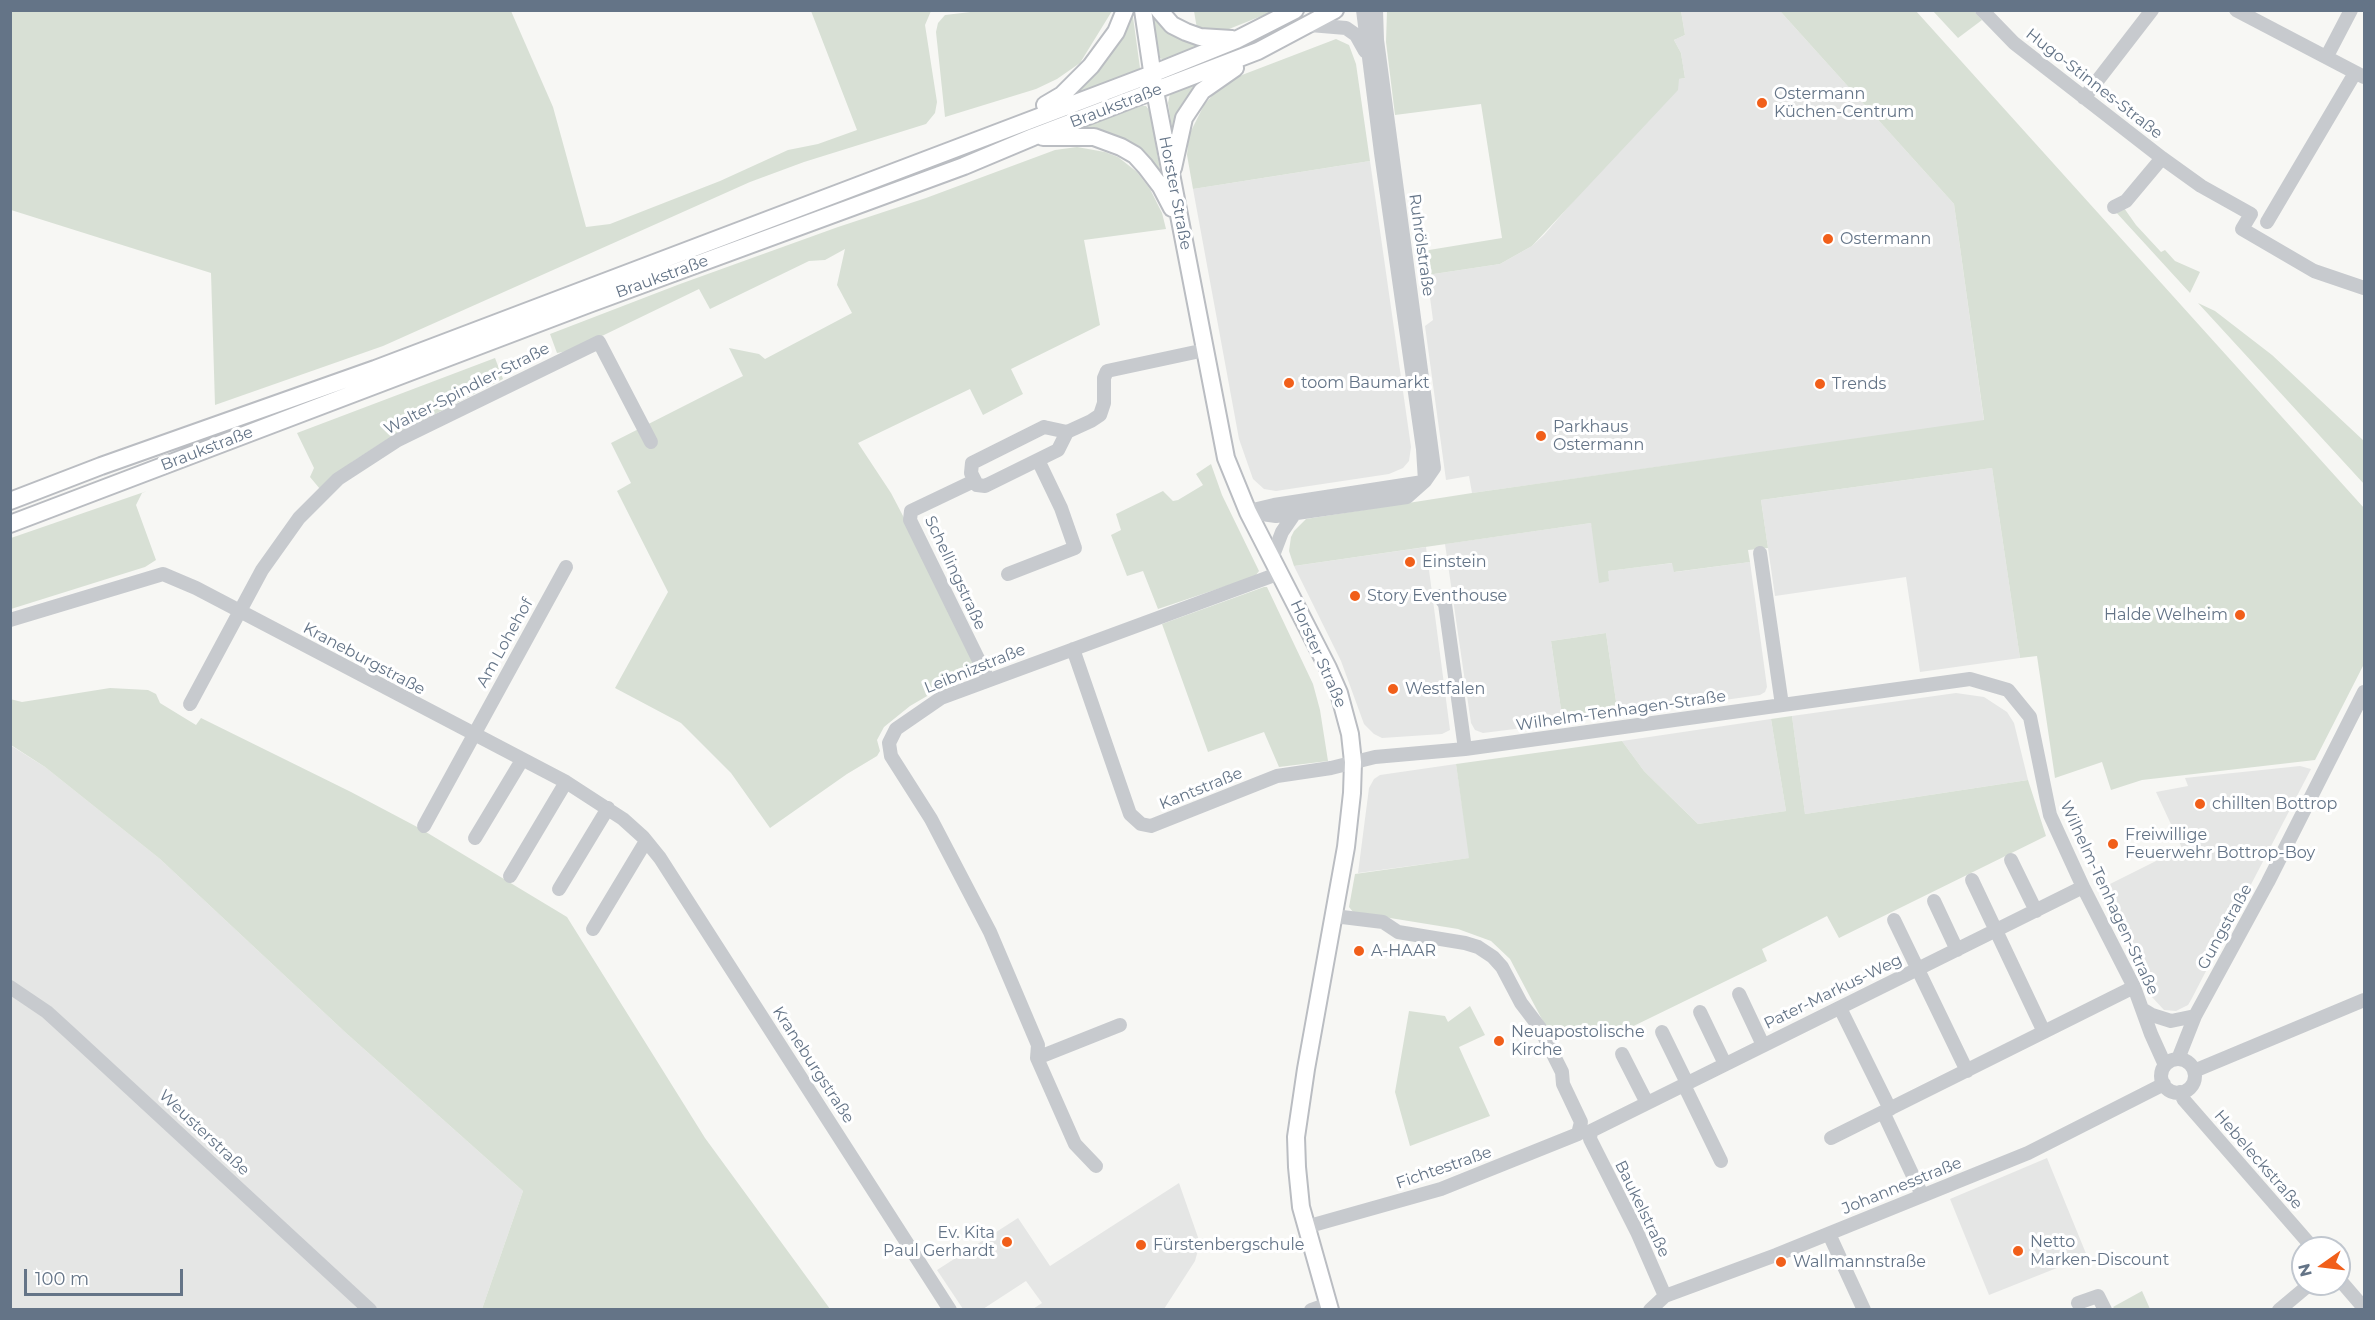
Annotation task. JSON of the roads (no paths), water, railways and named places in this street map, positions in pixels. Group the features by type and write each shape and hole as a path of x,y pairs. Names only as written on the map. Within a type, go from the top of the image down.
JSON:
{"main road":[{"path":"1008,128 1062,95 1091,66 1116,32 1125,10"},
{"name":"Horster Straße","path":"1143,10 1153,83 1226,458 1248,512 1339,693 1350,734 1353,762 1352,792 1346,847 1296,1137 1298,1188 1306,1227 1329,1307"},
{"path":"1159,10 1172,25 1186,32 1200,37 1236,40"},
{"name":"Braukstraße","path":"10,524 589,304 964,166 1153,83 1294,10"},
{"name":"Braukstraße","path":"10,501 101,466 375,369 1008,128 1258,51 1335,10"},
{"path":"1172,178 1184,118 1202,91 1258,51"},
{"path":"1034,137 1094,137 1108,141 1135,155 1161,187 1182,230"}],"street":[{"path":"1363,10 1368,55"},
{"name":"Ruhrölstraße","path":"1376,10 1377,40 1434,468 1425,481"},
{"name":"Hugo-Stinnes-Straße","path":"1982,10 2014,43 2162,158 2201,186 2267,222"},
{"path":"2084,98 2152,10"},
{"path":"2236,10 2360,75 2259,238"},
{"path":"2327,57 2351,10"},
{"path":"1310,25 1346,28 1356,35 1368,55"},
{"name":"Ruhrölstraße","path":"1368,55 1423,449 1425,481"},
{"name":"Hugo-Stinnes-Straße","path":"2114,207 2126,201 2162,158"},
{"path":"2251,214 2242,228 2314,271 2364,288"},
{"name":"Walter-Spindler-Straße","path":"238,612 262,570 299,518 338,479 398,440 599,342 651,442"},
{"path":"1067,432 1058,450 985,486 977,485 974,481 970,468 972,463 1044,427 1067,432 1091,422 1100,415 1104,403 1104,378 1107,371 1205,350"},
{"path":"1008,574 1075,548 1061,508 1038,460"},
{"name":"Schellingstraße","path":"974,481 911,511 910,520 988,679"},
{"path":"1248,512 1283,503 1425,481"},
{"path":"1248,512 1276,516 1407,497 1425,481"},
{"path":"1272,558 1282,532 1295,513"},
{"path":"1760,553 1782,705"},
{"name":"Am Lohehof","path":"474,736 566,567"},
{"name":"Leibnizstraße","path":"1096,1166 1075,1144 1037,1058 1038,1045 990,932 931,819 891,756 889,743 896,729 941,698 1280,573"},
{"name":"Kraneburgstraße","path":"10,620 162,574 196,588 474,736 566,782 623,819 646,841 688,900 950,1310"},
{"path":"1439,596 1445,604 1465,749"},
{"path":"190,704 238,612"},
{"name":"Kantstraße","path":"1073,649 1128,808 1133,819 1141,824 1150,826 1159,824 1277,776 1353,762"},
{"name":"Wilhelm-Tenhagen-Straße","path":"1353,762 1465,749 1970,679 2008,690 2030,717 2050,815 2083,887 2134,987 2142,1009 2172,1062"},
{"name":"Gungstraße","path":"2172,1062 2268,882 2364,692"},
{"path":"424,826 474,736"},
{"path":"475,838 522,760"},
{"path":"510,876 566,782"},
{"path":"559,889 608,808"},
{"path":"593,929 646,841"},
{"path":"2011,860 2036,911"},
{"path":"1972,880 2044,1032"},
{"name":"Pater-Markus-Weg","path":"1589,1136 1593,1129 2083,887"},
{"path":"1934,901 1957,950"},
{"name":"Fichtestraße","path":"1306,1227 1441,1189 1578,1134 1581,1122 1563,1084 1562,1072 1540,1028 1521,1003 1502,967 1493,957 1479,947 1465,943 1398,932 1383,922 1334,916"},
{"name":"Pater-Markus-Weg","path":"1894,920 1918,969"},
{"path":"1918,969 1967,1071"},
{"name":"Weusterstraße","path":"10,987 47,1012 370,1310"},
{"path":"1831,1138 2134,987"},
{"name":"Pater-Markus-Weg","path":"1739,994 1763,1045"},
{"path":"2194,1071 2364,1000"},
{"path":"1840,1008 1923,1195"},
{"path":"2142,1009 2152,1015 2171,1020 2195,1017"},
{"path":"1700,1012 1725,1064"},
{"path":"1037,1058 1119,1025"},
{"path":"1662,1032 1721,1161"},
{"path":"1622,1054 1647,1103"},
{"path":"2172,1062 2190,1064 2194,1071 2192,1085 2180,1092 2172,1091 2164,1084 2162,1076 2172,1062"},
{"name":"Johannesstraße","path":"1650,1310 1665,1296 1829,1234 2042,1146 2164,1084"},
{"name":"Hebeleckstraße","path":"2180,1092 2184,1100 2303,1236"},
{"name":"Baukelstraße","path":"1589,1136 1637,1232 1665,1296"},
{"path":"1829,1234 1864,1310"},
{"path":"2351,1293 2364,1308"},
{"path":"2078,1303 2098,1296 2105,1310"},
{"path":"2279,1310 2296,1296"},
{"path":"1311,1310 1329,1307"}],"place":[{"name":"Ostermann Küchen-Centrum","path":"1762,103"},
{"name":"Ostermann","path":"1828,239"},
{"name":"toom Baumarkt","path":"1289,383"},
{"name":"Trends","path":"1820,384"},
{"name":"Parkhaus Ostermann","path":"1541,436"},
{"name":"Einstein","path":"1410,562"},
{"name":"Story Eventhouse","path":"1355,596"},
{"name":"Halde Welheim","path":"2240,615"},
{"name":"Westfalen","path":"1393,689"},
{"name":"chillten Bottrop","path":"2200,804"},
{"name":"Freiwillige Feuerwehr Bottrop-Boy","path":"2113,844"},
{"name":"A-HAAR","path":"1359,951"},
{"name":"Neuapostolische Kirche","path":"1499,1041"},
{"name":"Ev. Kita Paul Gerhardt","path":"1007,1242"},
{"name":"Fürstenbergschule","path":"1141,1245"},
{"name":"Netto Marken-Discount","path":"2018,1251"},
{"name":"Wallmannstraße","path":"1781,1262"}]}
